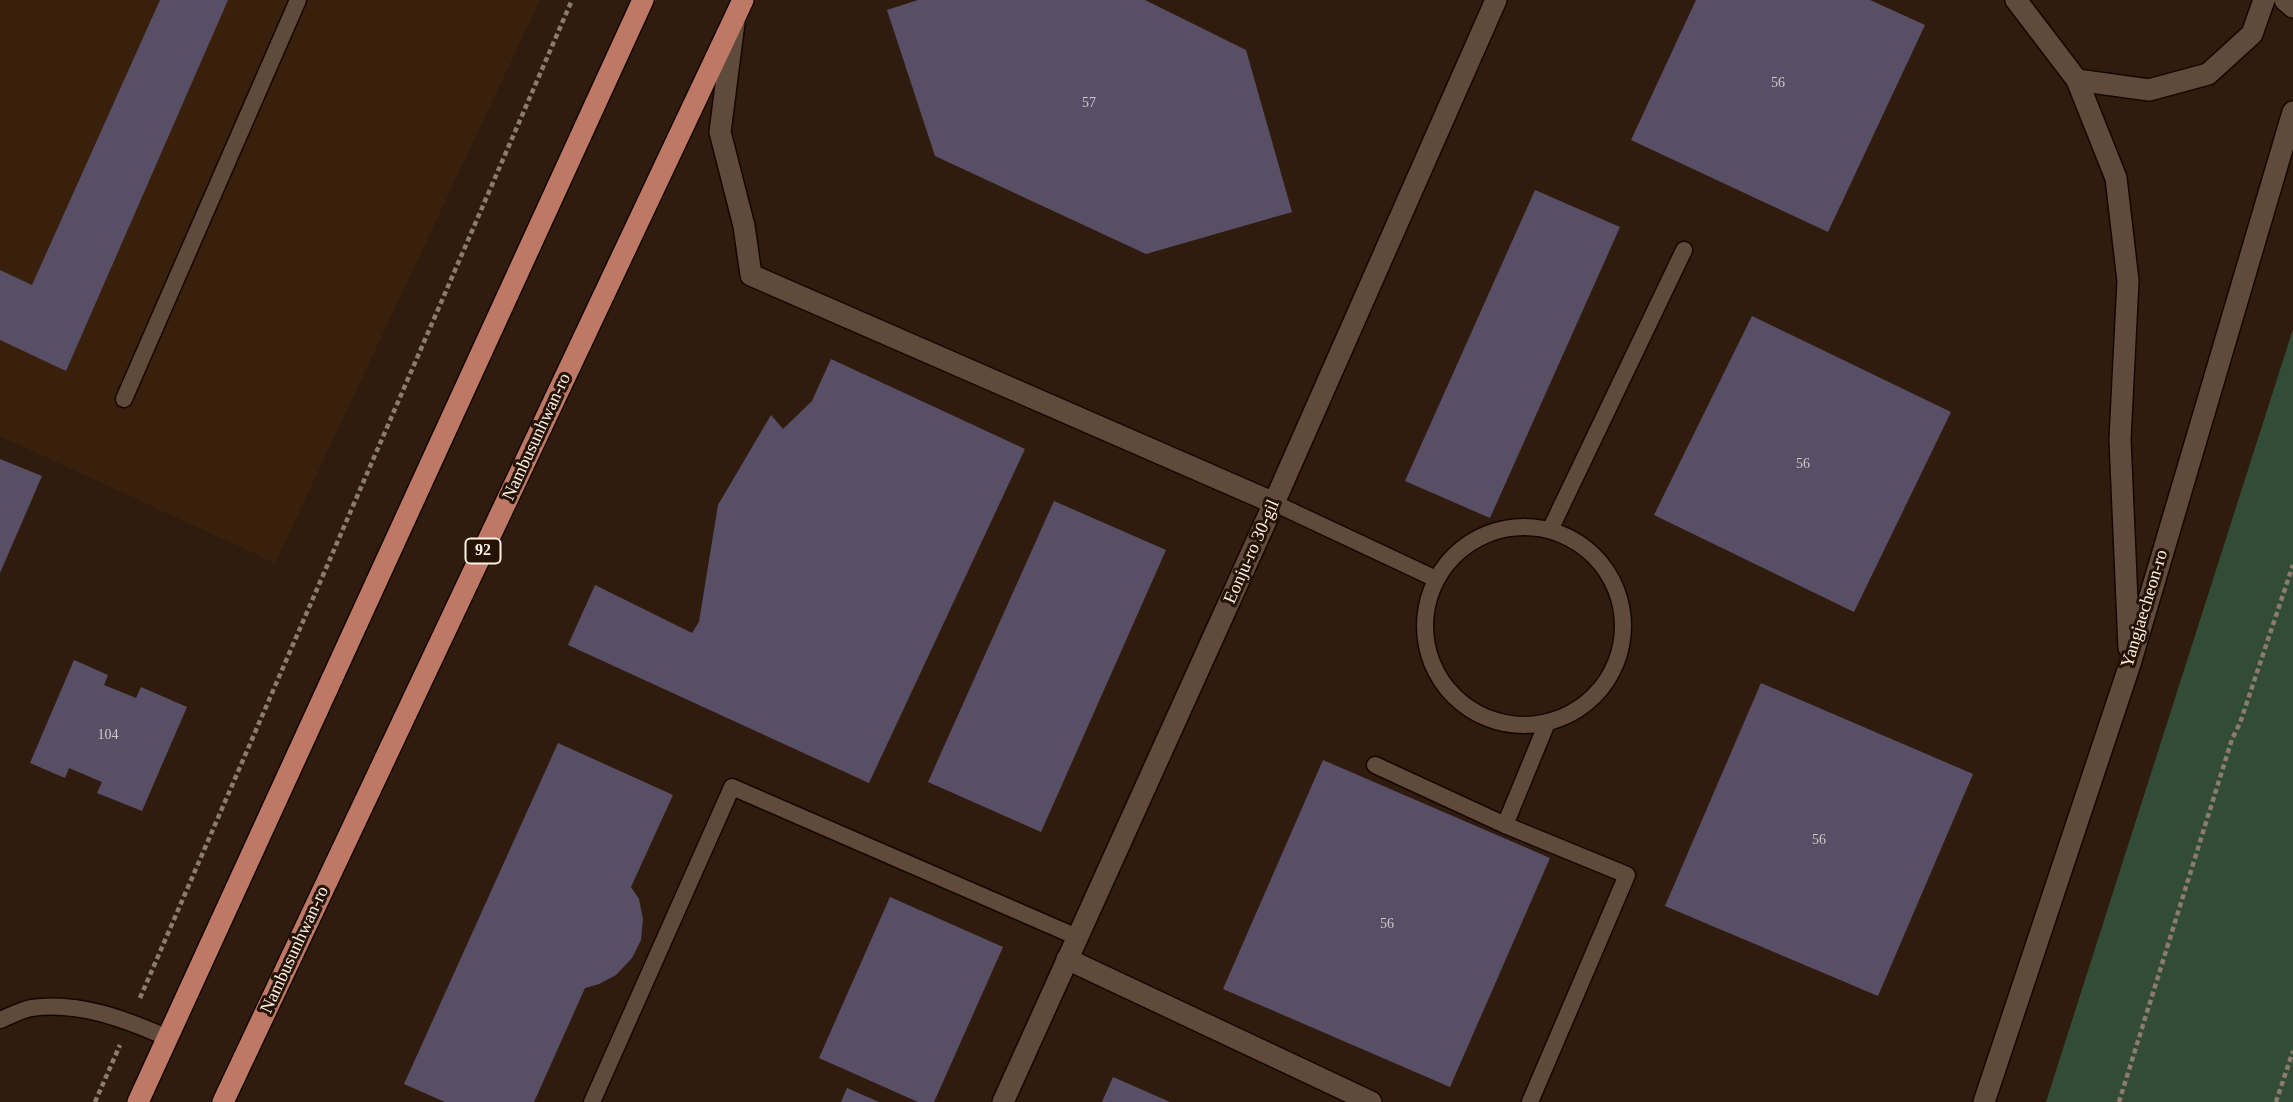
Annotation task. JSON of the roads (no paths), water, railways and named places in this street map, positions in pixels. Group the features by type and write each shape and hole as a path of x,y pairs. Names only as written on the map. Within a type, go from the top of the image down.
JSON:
{"main road":[{"path":"138,1102 643,0"},
{"name":"Nambusunhwan-ro","path":"223,1102 739,9"}],"street":[{"name":"Eonju-ro 30-gil","path":"1003,1102 1274,503 1496,0"},
{"path":"2016,0 2077,80 2116,178 2128,281 2120,439 2130,664"},
{"path":"2077,80 2149,90 2208,74 2252,34 2264,0"},
{"path":"2285,0 2293,7"},
{"path":"739,9 720,132 744,226 751,275 1274,503"},
{"name":"Yangjaecheon-ro","path":"1983,1102 2130,664 2293,112"},
{"path":"1067,959 1371,1102"}],"lane":[{"path":"124,399 298,0"},
{"path":"1550,530 1684,250"},
{"path":"1274,503 1436,579"},
{"path":"1517,527 1550,530 1580,544 1604,566 1619,596 1623,628 1617,661 1601,689 1576,711 1546,723 1514,725 1483,717 1455,699 1436,673 1425,642 1426,610 1436,579 1457,553 1485,535 1517,527"},
{"path":"1504,825 1546,723"},
{"path":"1375,765 1504,825 1627,875 1530,1102"},
{"path":"593,1102 732,787 1077,937"},
{"path":"0,1020 30,1008 86,1008 168,1038"}]}
